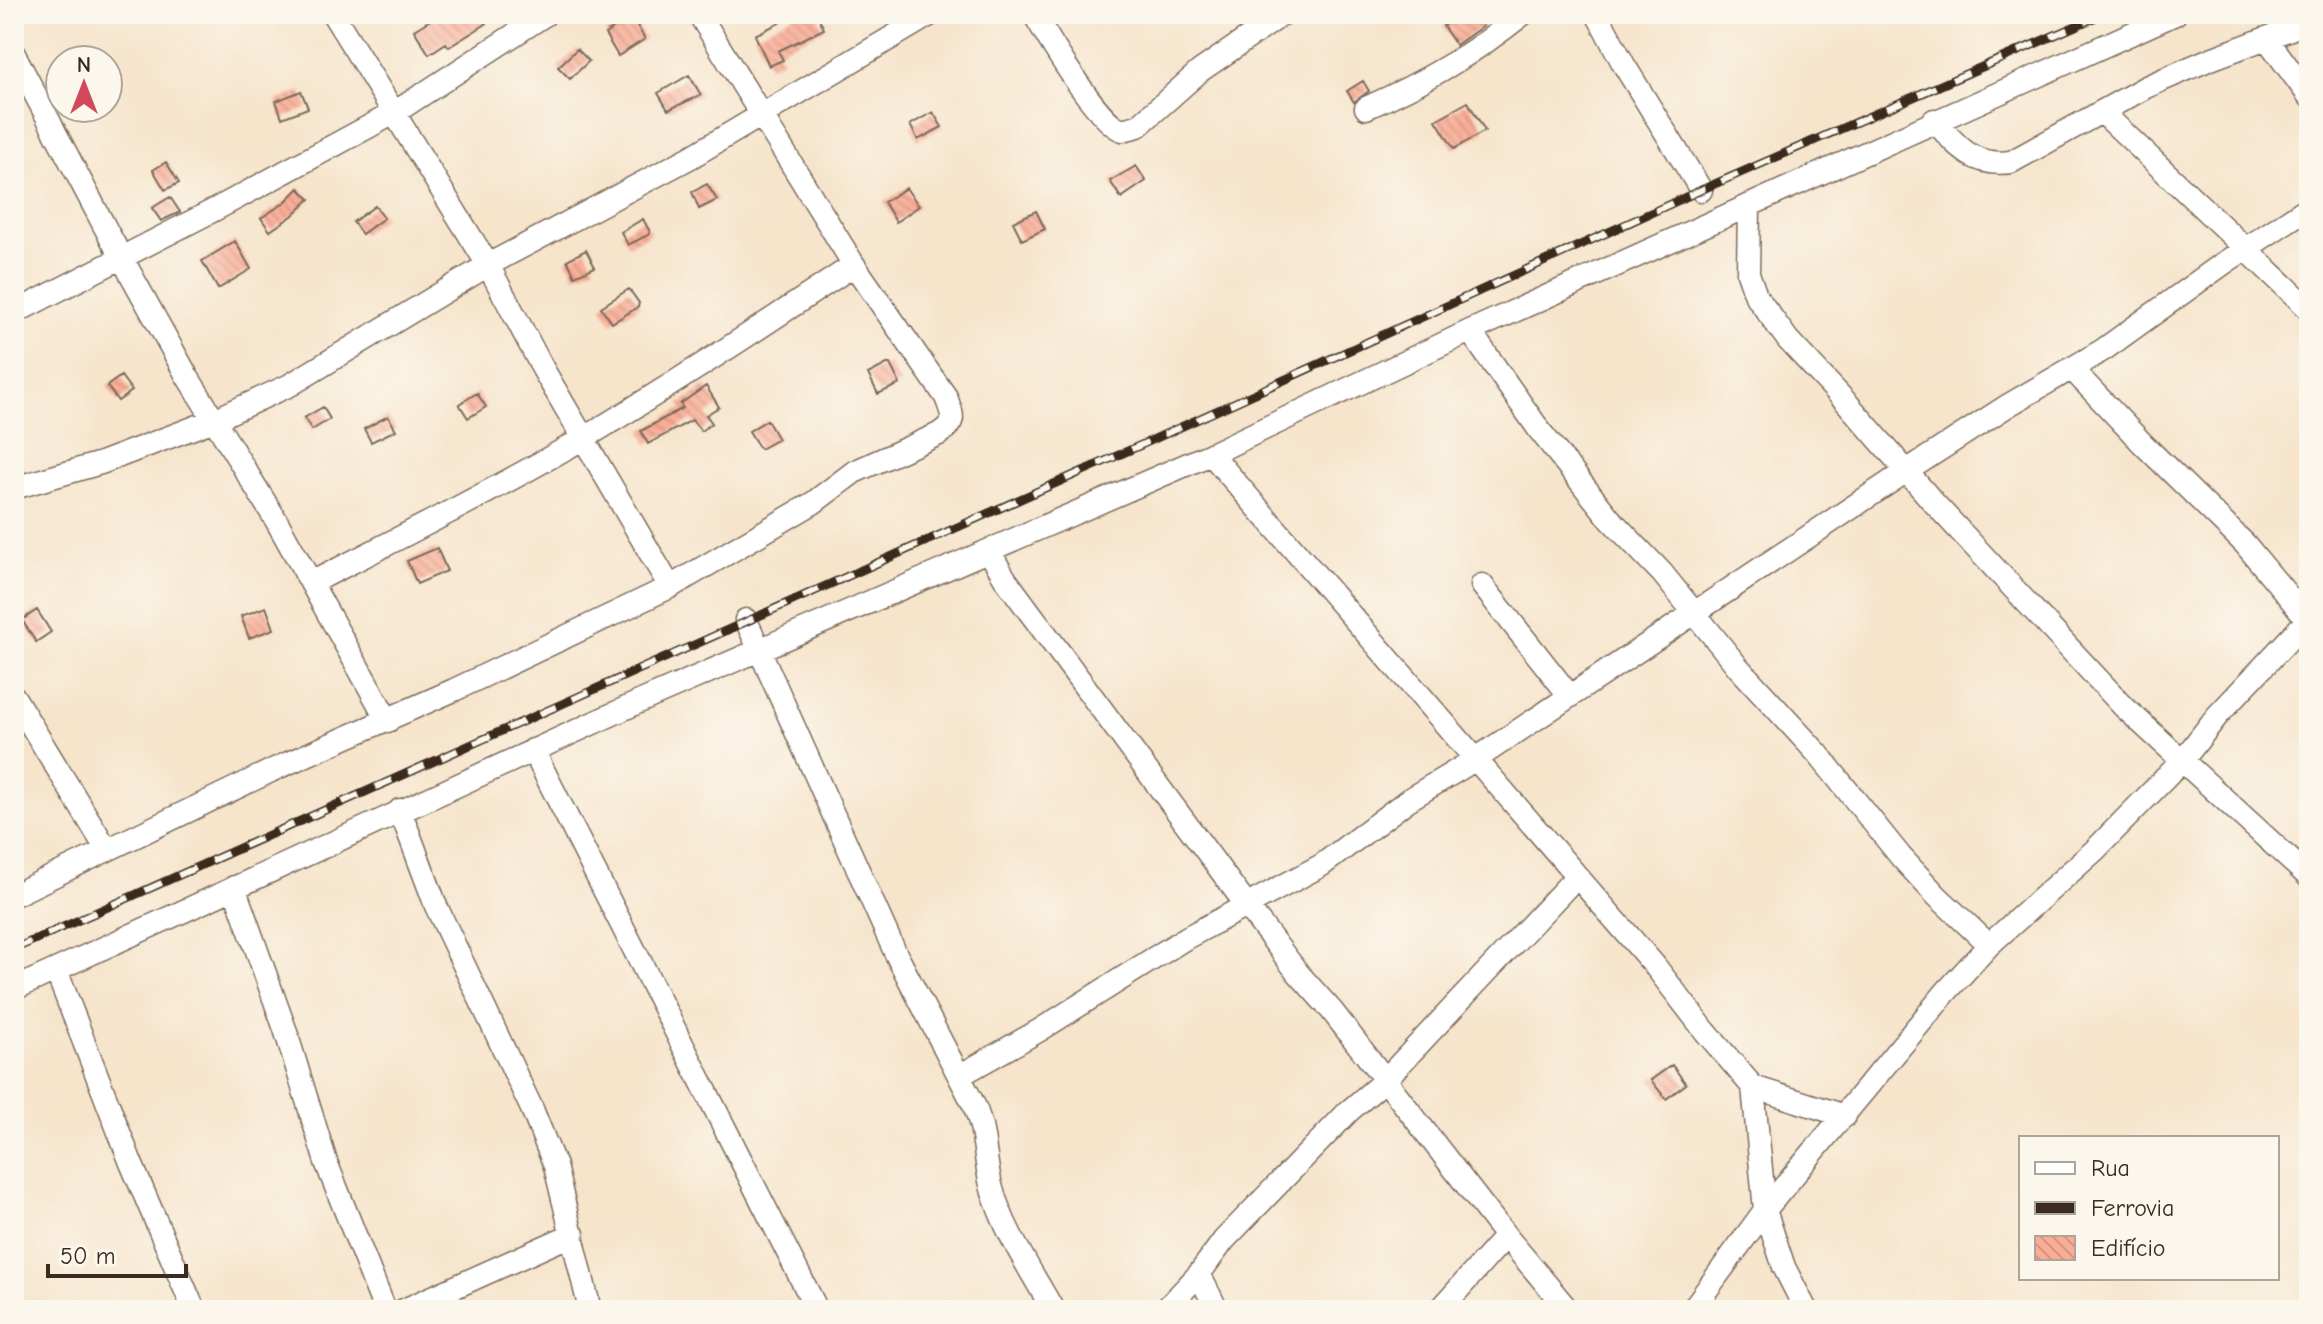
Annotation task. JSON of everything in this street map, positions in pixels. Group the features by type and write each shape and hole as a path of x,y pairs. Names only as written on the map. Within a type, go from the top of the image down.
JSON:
{"street":[{"path":"333,14 488,265 543,369 670,587"},
{"path":"14,313 394,113 546,14"},
{"path":"14,895 277,768 388,721 670,587 813,503 854,472 939,434 950,426 952,415 946,397 854,265 699,14"},
{"path":"14,488 101,463 214,420 290,385 488,265 691,157 931,14"},
{"path":"1034,14 1108,123 1122,130 1138,126 1200,71 1283,14"},
{"path":"1366,108 1416,85 1472,53 1523,14"},
{"path":"1597,14 1624,65 1701,190"},
{"path":"14,989 533,750 1211,454 1470,331 2175,14"},
{"path":"1934,120 1978,160 1993,164 2011,162 2146,87 2309,22"},
{"path":"2267,39 2309,96"},
{"path":"14,54 122,258 388,721"},
{"path":"2102,112 2309,309"},
{"path":"1749,206 1748,273 1756,296 1788,340 1848,404 1905,472 2124,707 2309,877"},
{"path":"959,1076 1040,1030 1186,938 1322,865 1408,800 1476,759 1905,472 2007,406 2103,350 2309,207"},
{"path":"311,583 471,501 584,438 747,337 854,265"},
{"path":"1470,331 1504,383 1575,476 1738,667 1818,754 1901,857 1989,945"},
{"path":"1692,1310 1765,1210 1946,992 1989,945 2095,850 2182,761 2217,716 2308,619 2245,544 2072,369"},
{"path":"1211,454 1655,966 1711,1040 1753,1087 1845,1116"},
{"path":"989,551 1006,580 1298,973 1332,1011 1506,1236 1568,1310"},
{"path":"1482,585 1569,695"},
{"path":"746,620 895,952 982,1123 992,1190 1005,1221 1053,1310"},
{"path":"14,697 107,850"},
{"path":"533,750 817,1310"},
{"path":"400,810 436,906 546,1141 573,1234 590,1310"},
{"path":"1165,1310 1199,1274 1224,1240 1349,1111 1384,1081 1577,876"},
{"path":"234,887 285,1029 326,1162 385,1310"},
{"path":"56,970 131,1163 194,1310"},
{"path":"1753,1087 1765,1210 1784,1267 1806,1310"},
{"path":"404,1310 573,1234"},
{"path":"1440,1310 1506,1236"},
{"path":"1199,1274 1217,1310"}],"building":[{"path":"440,14 480,14 486,24 449,47 446,43 429,54 414,30"},
{"path":"797,14 817,14 824,29 778,51 783,60 769,66 755,35"},
{"path":"1462,14 1475,14 1483,26 1456,45 1443,26"},
{"path":"632,17 645,39 618,56 605,34"},
{"path":"577,49 589,61 570,79 558,67"},
{"path":"689,75 701,95 668,110 658,93"},
{"path":"1363,81 1369,91 1354,102 1347,91"},
{"path":"301,91 308,108 282,118 276,101"},
{"path":"1468,102 1485,131 1454,149 1436,120"},
{"path":"933,112 942,127 918,140 910,125"},
{"path":"166,162 179,183 165,190 153,170"},
{"path":"1136,166 1146,181 1121,198 1110,181"},
{"path":"707,184 717,200 699,209 692,192"},
{"path":"299,188 310,199 270,231 261,218 284,203"},
{"path":"906,188 919,206 896,222 884,202"},
{"path":"170,197 180,212 161,221 152,208"},
{"path":"375,206 384,218 362,234 353,222"},
{"path":"1036,211 1045,229 1022,240 1013,222"},
{"path":"643,219 650,232 628,245 621,232"},
{"path":"235,241 251,269 218,289 202,261"},
{"path":"586,250 595,267 575,276 567,260"},
{"path":"629,289 639,303 638,307 612,323 601,307"},
{"path":"890,364 900,384 878,394 868,374"},
{"path":"121,376 132,391 118,401 107,386"},
{"path":"706,386 719,407 706,415 712,423 701,431 692,420 648,444 641,431 683,408 680,404"},
{"path":"477,393 486,407 468,418 459,404"},
{"path":"323,407 330,419 312,430 304,418"},
{"path":"388,416 396,430 371,442 364,429"},
{"path":"767,420 778,439 760,449 749,431"},
{"path":"437,548 447,571 417,584 407,561"},
{"path":"266,607 274,629 249,638 241,616"},
{"path":"37,610 51,632 36,642 22,620"},
{"path":"1672,1065 1686,1084 1666,1099 1651,1080"}],"railway":[{"path":"14,949 1150,441 1701,190 2103,14"}]}
